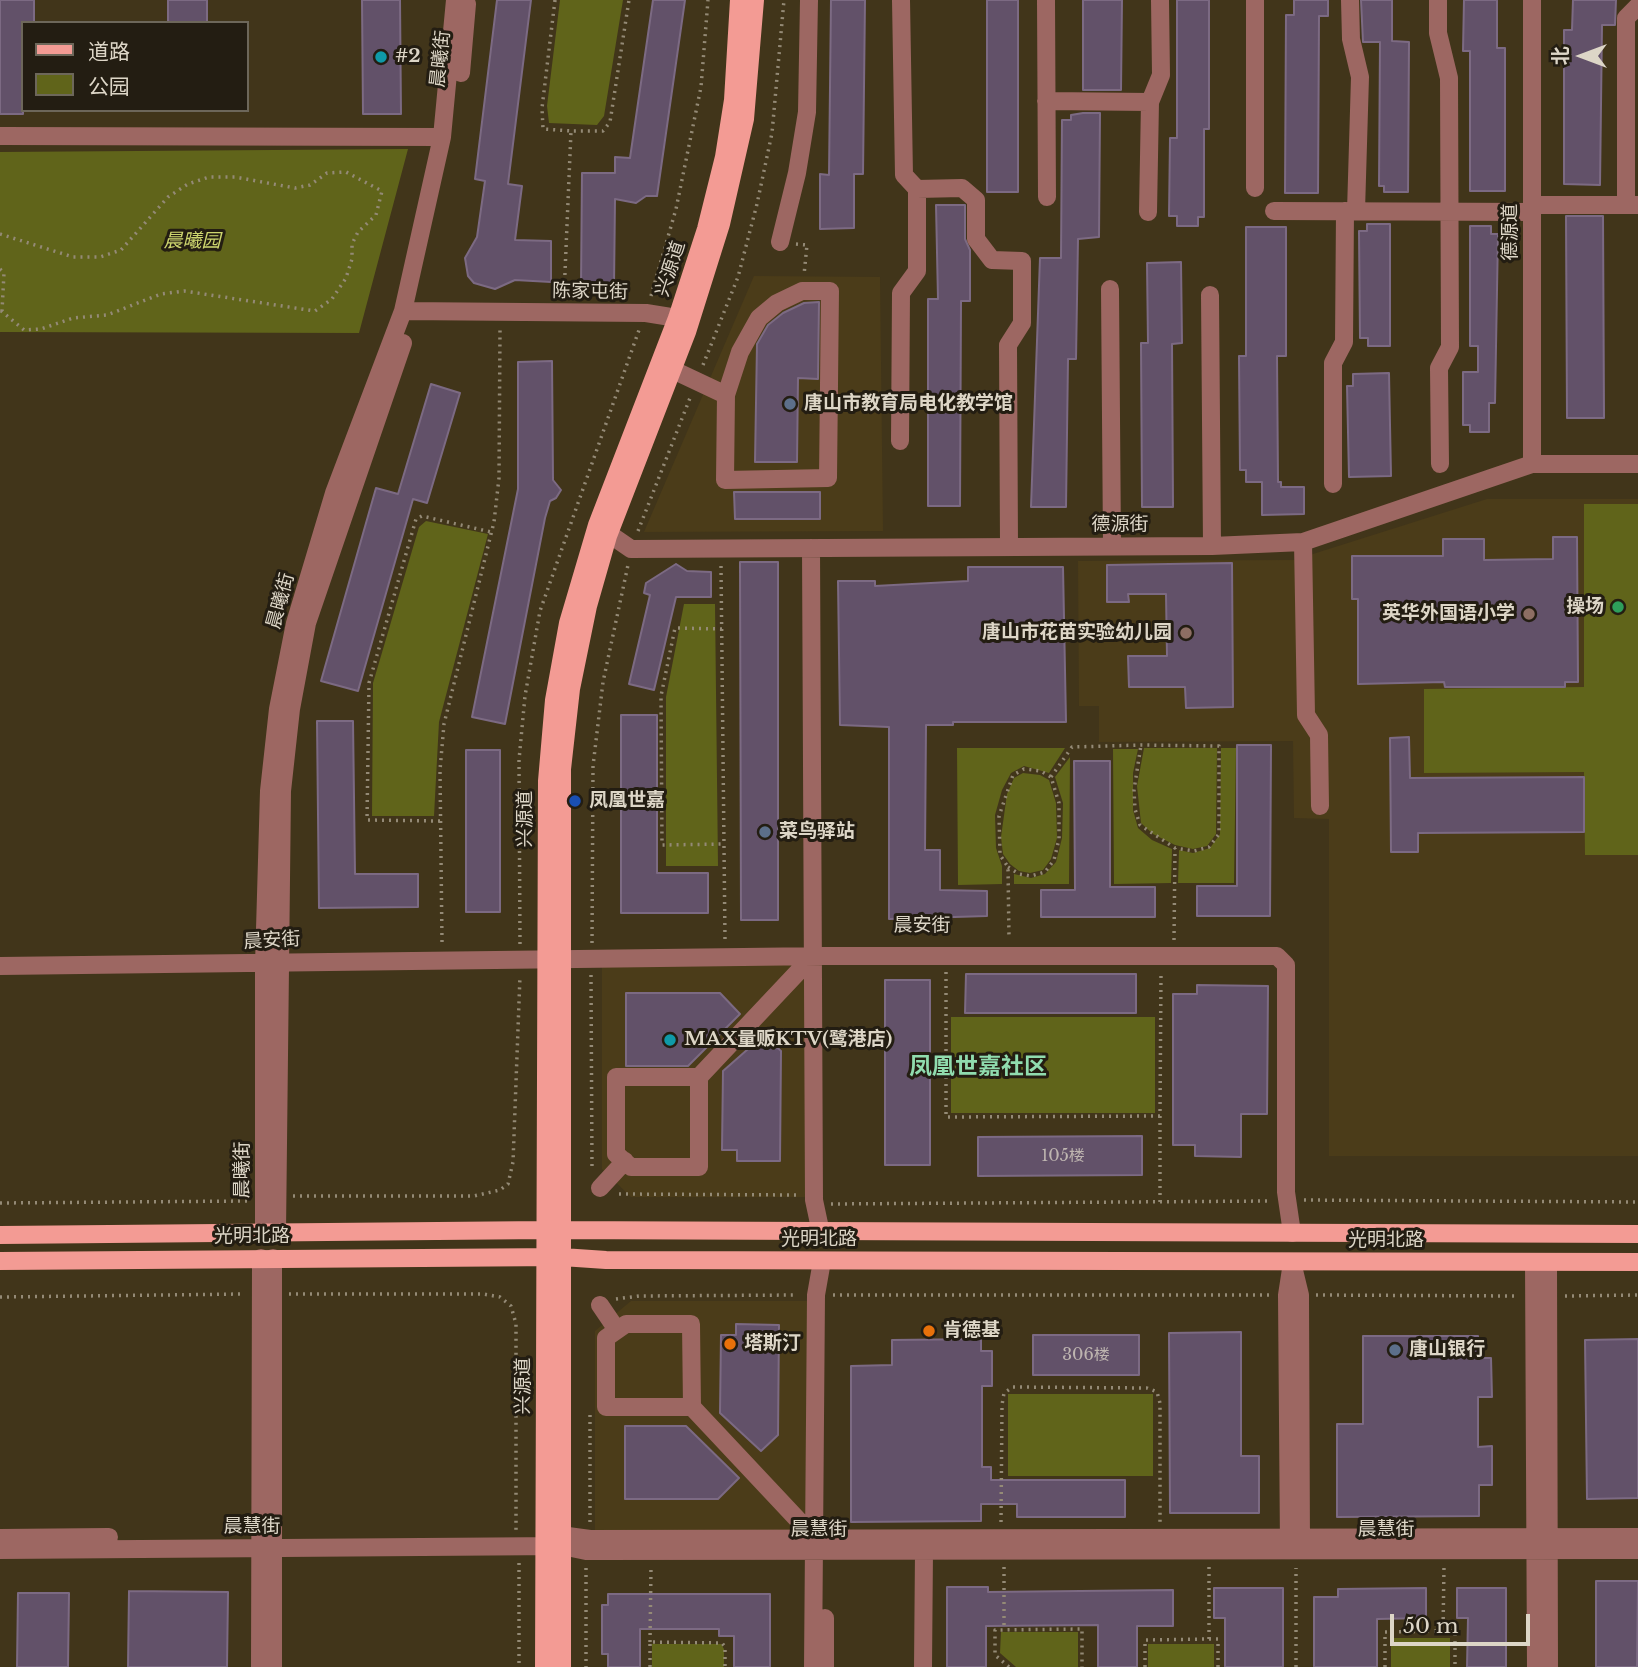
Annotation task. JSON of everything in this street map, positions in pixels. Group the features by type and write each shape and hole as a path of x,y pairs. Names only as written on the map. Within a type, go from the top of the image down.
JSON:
{"main road":[{"name":"兴源道","path":"602,530 673,370 679,326 724,157 733,100 739,0"},
{"name":"兴源道","path":"544,1667 553,1540 557,957 547,781 554,700 568,623 720,224 745,119 755,0"},
{"name":"光明北路","path":"0,1235 554,1230 1638,1234"},
{"path":"1292,1233 1292,1262"},
{"name":"光明北路","path":"0,1261 554,1257 606,1260 822,1261 1638,1262"},
{"name":"兴源道","path":"553,1540 562,1667"}],"street":[{"name":"晨曦街","path":"406,316 442,137 455,0"},
{"name":"晨曦街","path":"271,1232 269,791 278,709 295,623 334,494 406,316 453,134 467,0"},
{"path":"780,242 797,173 807,112 809,0"},
{"path":"900,441 901,293 917,271 917,189 904,175 901,0"},
{"path":"1046,0 1047,197"},
{"path":"1148,212 1150,102 1161,75 1160,0"},
{"path":"1255,0 1255,188"},
{"path":"1333,484 1333,363 1344,342 1360,77 1351,39 1350,0"},
{"path":"1438,0 1438,33 1449,78 1450,348 1439,368 1440,464"},
{"name":"德源道","path":"1532,0 1532,464"},
{"path":"1274,211 1449,213 1632,205 1626,18 1638,6"},
{"path":"1046,101 1150,102"},
{"path":"0,136 442,137"},
{"path":"917,189 962,188 976,200 976,239 992,260 1022,261 1022,323 1008,345 1009,547"},
{"path":"1110,289 1112,546"},
{"path":"803,291 830,291 828,478 724,480 726,396 740,352 759,318 777,303 803,291"},
{"path":"1210,295 1212,546"},
{"name":"陈家屯街","path":"406,316 563,312 644,318 679,326"},
{"name":"陈家屯街","path":"406,316 500,321 644,318"},
{"path":"673,370 726,396"},
{"name":"德源街","path":"602,530 631,549 1212,546 1303,542 1532,464 1638,464"},
{"path":"1303,542 1306,715 1319,735 1320,806"},
{"path":"816,548 821,1233"},
{"name":"晨安街","path":"0,966 521,959 1009,947 1277,956 1289,962 1291,1201"},
{"name":"晨安街","path":"592,957 725,949 946,956 1167,951"},
{"path":"699,1077 616,1077 616,1154 631,1167 699,1167 699,1077 819,952"},
{"path":"600,1188 625,1161"},
{"path":"1291,1201 1292,1233"},
{"path":"267,1258 267,1542 273,1667"},
{"path":"813,1667 819,1544 822,1261"},
{"path":"1292,1262 1295,1546"},
{"path":"1536,1667 1542,1544 1541,1262"},
{"path":"600,1305 617,1331"},
{"path":"692,1407 606,1407 606,1338 626,1324 691,1324 692,1407 819,1544 825,1667"},
{"name":"晨慧街","path":"0,1550 267,1542 553,1540 651,1551 819,1544 924,1551 1003,1544 1160,1538 1444,1551 1638,1537"},
{"name":"晨慧街","path":"0,1538 267,1542"},
{"path":"260,1667 267,1542"},
{"name":"晨慧街","path":"588,1545 1003,1544 1209,1551 1295,1546 1542,1544 1638,1550"},
{"path":"1542,1544 1549,1667"},
{"path":"923,1667 924,1551"}],"path":[{"path":"555,0 542,108 543,129 571,131 603,131 610,122 629,0"},
{"path":"0,1203 474,1196 500,1190 508,1184 513,1162 521,959 519,760 525,696 540,611 644,318 676,209 701,87 708,0"},
{"path":"784,0 772,133 738,277 631,549 603,682 593,766 592,1174 600,1188 606,1194 803,1195 819,1202 1638,1202"},
{"path":"563,312 571,131"},
{"path":"0,234 73,257 100,257 121,250 168,197 188,184 209,177 235,177 295,188 310,185 327,173 346,172 382,191 376,215 358,232 352,244 352,259 346,278 332,299 315,311 184,291 161,294 107,315 73,318 41,330 24,330 1,310 4,273 0,269"},
{"path":"780,242 807,246 803,291"},
{"path":"442,945 440,770 444,724 491,532 499,478 500,321"},
{"path":"440,821 367,820 369,683 416,519 422,516 491,532"},
{"path":"721,549 725,949"},
{"path":"722,629 675,628 661,696 662,845 724,844"},
{"path":"1051,777 1072,747 1141,745 1219,746 1219,834 1209,847 1194,851 1175,848 1140,825 1135,809 1141,745"},
{"path":"1024,769 1041,771 1051,777 1059,803 1060,822 1054,860 1045,872 1031,876 1018,874 1008,867 1000,855 999,816 1009,784 1013,775 1024,769"},
{"path":"1160,1202 1160,1116 1167,951 1175,848"},
{"path":"1008,867 1009,947"},
{"path":"946,956 946,1117 1160,1116"},
{"path":"0,1297 267,1294 483,1294 500,1297 511,1307 516,1324 519,1667"},
{"path":"600,1305 606,1300 639,1296 1638,1295"},
{"path":"1004,1630 1002,1405 1004,1393 1013,1387 1147,1388 1157,1392 1160,1403 1160,1538"},
{"path":"586,1667 590,1406"},
{"path":"1295,1546 1296,1667"},
{"path":"650,1667 651,1551"},
{"path":"1209,1551 1209,1639"},
{"path":"1443,1631 1444,1551"},
{"path":"1009,1667 995,1655 995,1630 1082,1629 1082,1667"},
{"path":"1385,1667 1385,1632 1443,1631 1455,1631 1455,1667"},
{"path":"1145,1667 1145,1640 1209,1639 1218,1639 1218,1667"},
{"path":"650,1642 722,1643 726,1647 726,1667"}],"shaded area":[{"name":"唐山市教育局电化教学馆","path":"754,276 880,277 883,531 644,532"},
{"path":"1487,499 1638,499 1638,1156 1329,1156 1329,819 1294,818 1293,741 1099,742 1099,706 1079,706 1078,561 1294,560"},
{"path":"819,952 819,1197 631,1197 602,1169 602,956"},
{"path":"631,1301 822,1301 819,1545 595,1545 595,1331"}],"green space":[{"path":"560,0 623,0 604,116 597,125 549,123 547,106"},
{"name":"晨曦园","path":"408,149 359,333 0,332 0,152"},
{"path":"1584,504 1638,504 1638,855 1585,855 1584,772 1424,773 1424,689 1584,687"},
{"path":"426,521 488,534 439,722 434,816 372,816 373,683 419,527"},
{"path":"684,604 715,604 718,866 666,866 666,697"},
{"path":"957,748 1065,748 1049,773 1024,766 1011,773 1002,790 995,815 996,848 1002,866 1002,884 958,885"},
{"path":"1144,748 1217,748 1216,834 1207,846 1193,849 1175,845 1153,834 1141,823 1137,786"},
{"path":"1221,748 1236,748 1234,883 1178,883 1179,850 1193,853 1210,848 1220,834"},
{"path":"1113,749 1138,749 1133,773 1133,810 1138,828 1152,840 1172,849 1171,883 1114,884"},
{"path":"1070,757 1069,884 1014,884 1014,874 1031,878 1045,874 1056,862 1062,838 1063,803 1055,777"},
{"path":"1023,773 1040,775 1049,780 1056,803 1057,838 1051,859 1043,870 1030,873 1019,871 1010,864 1003,854 1001,837 1007,794 1014,778"},
{"path":"951,1017 1155,1017 1155,1113 951,1113"},
{"path":"1008,1394 1153,1394 1153,1476 1008,1476"},
{"path":"1001,1632 1078,1632 1078,1667 1016,1667 1000,1653"},
{"path":"1391,1638 1450,1638 1450,1667 1391,1667"},
{"path":"652,1644 721,1644 724,1649 724,1667 652,1667"},
{"path":"1148,1644 1214,1644 1214,1667 1148,1667"}],"building":[{"path":"0,0 34,0 34,21 21,21 23,114 0,114"},
{"path":"168,0 207,0 207,21 168,21"},
{"name":"#2","path":"362,0 400,0 401,114 363,114"},
{"path":"497,0 531,0 508,184 522,186 515,240 551,241 551,282 515,280 495,289 474,283 468,276 465,258 477,237 485,181 475,179"},
{"path":"653,0 685,0 657,196 646,196 636,203 615,199 614,286 581,286 582,173 615,173 615,157 630,158"},
{"path":"831,0 865,0 863,174 854,174 854,228 820,229 820,174 829,175"},
{"path":"987,0 1018,0 1018,192 987,192"},
{"path":"1083,0 1122,0 1121,90 1083,90"},
{"path":"1177,0 1209,0 1209,129 1204,129 1204,217 1198,217 1198,226 1177,226 1177,216 1169,216 1170,138 1177,138"},
{"path":"1294,0 1328,0 1328,16 1319,16 1318,193 1285,193 1286,15 1294,15"},
{"path":"1361,0 1392,0 1392,41 1409,42 1408,192 1384,192 1384,186 1379,186 1380,42 1363,42"},
{"path":"1464,0 1497,0 1497,48 1505,48 1505,191 1470,191 1470,51 1463,51"},
{"path":"1573,0 1616,0 1615,25 1602,25 1600,185 1564,184 1564,30 1572,30"},
{"path":"1100,113 1099,237 1078,239 1076,359 1068,359 1066,507 1031,507 1040,258 1061,258 1062,120 1071,120 1071,115"},
{"path":"936,205 965,205 965,239 970,250 970,301 961,301 960,506 928,506 928,299 938,299"},
{"path":"1566,216 1603,216 1604,418 1567,418"},
{"path":"1367,224 1390,224 1390,346 1368,346 1368,338 1360,338 1359,231 1367,231"},
{"path":"1470,226 1491,226 1491,234 1498,234 1495,403 1489,403 1489,432 1470,432 1470,425 1463,425 1463,372 1478,372 1478,346 1470,346"},
{"path":"1246,227 1286,227 1286,356 1277,356 1278,482 1281,482 1281,487 1304,487 1304,514 1262,515 1262,482 1246,482 1246,470 1240,470 1239,356 1246,356"},
{"path":"1181,262 1182,343 1172,344 1173,507 1142,507 1141,343 1148,343 1147,263"},
{"path":"819,302 818,379 798,378 797,462 755,462 757,344 768,325 783,313 804,303"},
{"path":"552,361 553,480 561,490 556,498 550,501 545,518 505,724 472,717 518,489 518,362"},
{"path":"1389,373 1391,476 1349,477 1347,386 1353,386 1353,374"},
{"path":"431,384 460,393 427,503 413,499 358,691 321,681 376,488 398,494"},
{"path":"734,492 820,492 820,519 735,519"},
{"path":"1553,537 1577,537 1578,682 1565,682 1565,687 1445,687 1444,682 1358,684 1358,599 1352,599 1352,556 1443,556 1443,539 1484,539 1484,560 1553,559"},
{"path":"740,562 778,562 778,920 741,920"},
{"path":"1232,563 1233,707 1186,708 1185,687 1129,687 1128,656 1167,656 1166,594 1128,594 1129,602 1107,602 1107,565"},
{"path":"676,564 687,571 711,572 711,597 676,597 654,690 629,684 650,595 644,593 646,583"},
{"path":"968,567 1063,567 1066,722 953,722 953,725 926,725 925,850 940,850 940,890 987,891 987,916 889,919 889,727 840,725 838,581 875,581 875,586 968,581"},
{"path":"621,715 657,715 657,873 708,873 708,913 621,913"},
{"path":"317,721 353,721 355,874 418,874 418,907 319,908"},
{"path":"1409,737 1410,778 1584,777 1584,832 1418,833 1418,852 1391,852 1390,738"},
{"path":"1237,745 1271,745 1270,916 1197,916 1197,886 1237,886"},
{"path":"466,750 500,750 500,912 466,912"},
{"path":"1074,761 1110,761 1110,887 1155,887 1155,917 1041,917 1041,890 1075,890"},
{"path":"966,974 1136,974 1136,1013 965,1013"},
{"path":"885,980 930,980 930,1165 885,1165"},
{"path":"1197,985 1268,986 1267,1114 1241,1114 1241,1157 1195,1156 1195,1145 1173,1145 1173,994 1197,994"},
{"name":"MAX量贩KTV(鹭港店)","path":"626,993 720,993 740,1014 688,1066 626,1066"},
{"path":"764,1035 781,1051 780,1161 737,1161 737,1150 722,1150 723,1071"},
{"path":"1142,1136 1142,1175 978,1176 978,1137"},
{"path":"736,1324 779,1325 778,1435 761,1451 720,1413 721,1335 736,1335"},
{"path":"1241,1332 1241,1456 1259,1456 1259,1513 1170,1513 1169,1333"},
{"path":"1033,1335 1139,1335 1139,1375 1033,1375"},
{"path":"1363,1336 1478,1336 1478,1358 1491,1358 1492,1397 1478,1397 1478,1447 1492,1446 1492,1485 1479,1485 1479,1516 1337,1517 1337,1424 1363,1424"},
{"path":"981,1339 981,1351 992,1351 992,1386 982,1386 982,1467 991,1467 991,1480 1125,1480 1125,1517 1017,1517 1017,1504 981,1504 981,1521 851,1522 851,1366 892,1365 892,1340"},
{"path":"1638,1339 1638,1498 1587,1499 1585,1340"},
{"path":"625,1426 686,1426 739,1478 718,1499 625,1499"},
{"path":"1596,1581 1638,1581 1637,1667 1596,1667"},
{"path":"947,1587 988,1587 988,1592 1173,1590 1173,1626 1137,1626 1137,1667 1098,1667 1098,1625 986,1626 986,1667 947,1667"},
{"path":"1214,1588 1283,1588 1283,1667 1225,1667 1225,1618 1214,1618"},
{"path":"1426,1588 1426,1618 1377,1619 1377,1667 1314,1667 1314,1597 1338,1597 1338,1589"},
{"path":"1457,1588 1506,1588 1506,1667 1467,1667 1468,1618 1457,1618"},
{"path":"129,1591 228,1592 227,1667 128,1667"},
{"path":"18,1593 69,1593 68,1667 17,1667"},
{"path":"608,1594 770,1594 770,1667 734,1667 734,1636 719,1636 719,1629 640,1629 640,1667 608,1667 608,1654 602,1654 602,1605 608,1605"}],"place":[{"name":"#2","path":"381,57"},
{"name":"唐山市教育局电化教学馆","path":"790,404"},
{"name":"操场","path":"1618,607"},
{"name":"英华外国语小学","path":"1529,614"},
{"name":"唐山市花苗实验幼儿园","path":"1186,633"},
{"name":"凤凰世嘉","path":"575,801"},
{"name":"菜鸟驿站","path":"765,832"},
{"name":"MAX量贩KTV(鹭港店)","path":"670,1040"},
{"name":"肯德基","path":"929,1331"},
{"name":"塔斯汀","path":"730,1344"},
{"name":"唐山银行","path":"1395,1350"}],"district":[{"name":"凤凰世嘉社区","path":"978,1068"}]}
